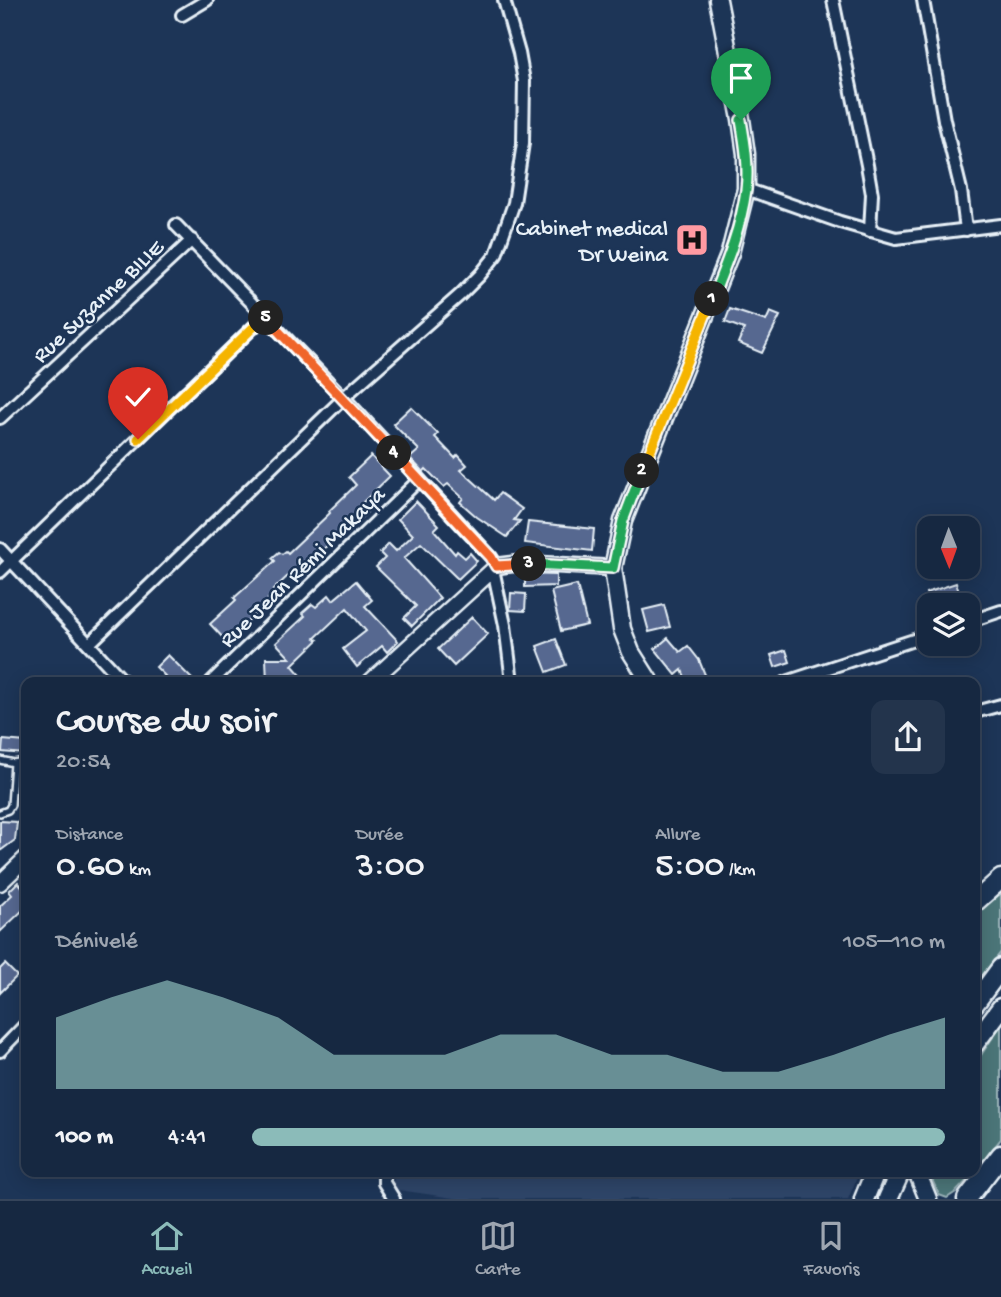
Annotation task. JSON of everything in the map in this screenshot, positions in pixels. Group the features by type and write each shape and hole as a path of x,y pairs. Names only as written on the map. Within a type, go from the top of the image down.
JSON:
{"main road":[{"path":"646,677 626,640 619,614 613,568 623,521 730,253 746,189 746,154 741,120 718,0"},
{"path":"980,898 1001,879"},
{"path":"980,996 1001,968"},
{"path":"980,1036 1001,1008"},
{"path":"965,1197 1001,1155"},
{"path":"864,1199 873,1177"},
{"path":"888,1199 898,1177"},
{"path":"919,1177 928,1199"}],"street":[{"path":"182,15 207,0"},
{"path":"89,644 344,398 480,275 496,255 514,203 524,111 524,81 519,53 504,0"},
{"path":"833,0 850,73 872,194 870,231"},
{"path":"923,0 944,120 961,190 966,230"},
{"path":"746,189 896,238 1001,225"},
{"path":"176,225 344,398 491,557 505,625 511,677"},
{"name":"Rue Suzanne BILIE","path":"0,418 192,240"},
{"path":"0,572 265,316"},
{"name":"Rue Jean Rémi Makaya","path":"216,677 419,480"},
{"path":"0,549 119,677"},
{"path":"375,677 495,568 520,564 613,568"},
{"path":"980,618 1001,611"},
{"path":"801,677 917,639"},
{"path":"980,711 1001,705"},
{"path":"0,883 21,863"},
{"path":"0,1051 21,1029"},
{"path":"383,1177 384,1183 394,1199"}],"lane":[{"path":"0,760 14,763 21,761"},
{"path":"0,813 8,810 11,805 14,763"}],"shaded area":[{"path":"394,1177 857,1177 848,1199 460,1199 392,1189"}],"green space":[{"path":"1001,889 1001,952 980,979 980,908"},
{"path":"1001,1025 1001,1139 980,1165 980,1056"},
{"path":"931,1177 970,1177 947,1198 939,1195"}],"building":[{"path":"730,309 766,321 770,312 780,316 762,353 738,343 744,329 725,322"},
{"path":"411,407 438,434 435,437 455,458 458,455 467,465 461,470 494,500 500,493 522,509 514,520 520,521 507,537 460,502 463,498 448,484 444,487 426,469 423,472 410,458 419,450 393,424"},
{"path":"371,456 390,476 360,505 367,512 356,523 353,521 294,577 290,574 273,590 275,592 269,600 227,642 210,624 275,561 272,558 279,552 288,553 330,513 356,485 349,477"},
{"path":"416,501 439,525 434,530 455,554 457,551 465,558 470,553 477,561 458,579 421,543 404,558 440,598 412,626 404,618 416,606 376,567 385,558 380,553 389,544 396,551 413,535 398,519"},
{"path":"528,522 594,529 592,551 525,543"},
{"path":"525,574 556,575 556,586 525,587"},
{"path":"356,581 372,600 365,606 398,641 387,652 382,646 357,667 343,649 366,631 347,608 315,638 318,640 292,665 303,677 267,677 266,658 290,658 276,643 305,616 302,613 312,604 316,607 329,595 333,600"},
{"path":"956,583 959,593 926,593"},
{"path":"577,585 587,625 561,631 551,591"},
{"path":"511,593 526,594 525,611 510,610"},
{"path":"664,605 670,627 649,632 643,610"},
{"path":"472,617 488,634 454,666 438,649"},
{"path":"668,638 680,652 688,646 699,660 706,677 685,677 682,670 676,675 655,649"},
{"path":"556,639 566,665 547,672 537,646"},
{"path":"786,650 790,662 775,667 771,655"},
{"path":"168,655 190,677 164,677 156,667"},
{"path":"3,740 21,742 21,754 2,752"},
{"path":"0,821 17,822 15,840 0,851"},
{"path":"18,882 21,885 21,912 0,932 0,906 12,895 9,891"},
{"path":"5,964 17,976 0,993 0,969"}],"place":[{"name":"Cabinet medical Dr Weina","path":"692,240"}],"route":[{"path":"138,439 265,316 491,557 496,566 520,564 613,568 623,521 716,290 738,227 746,189 746,154 741,120"}]}
